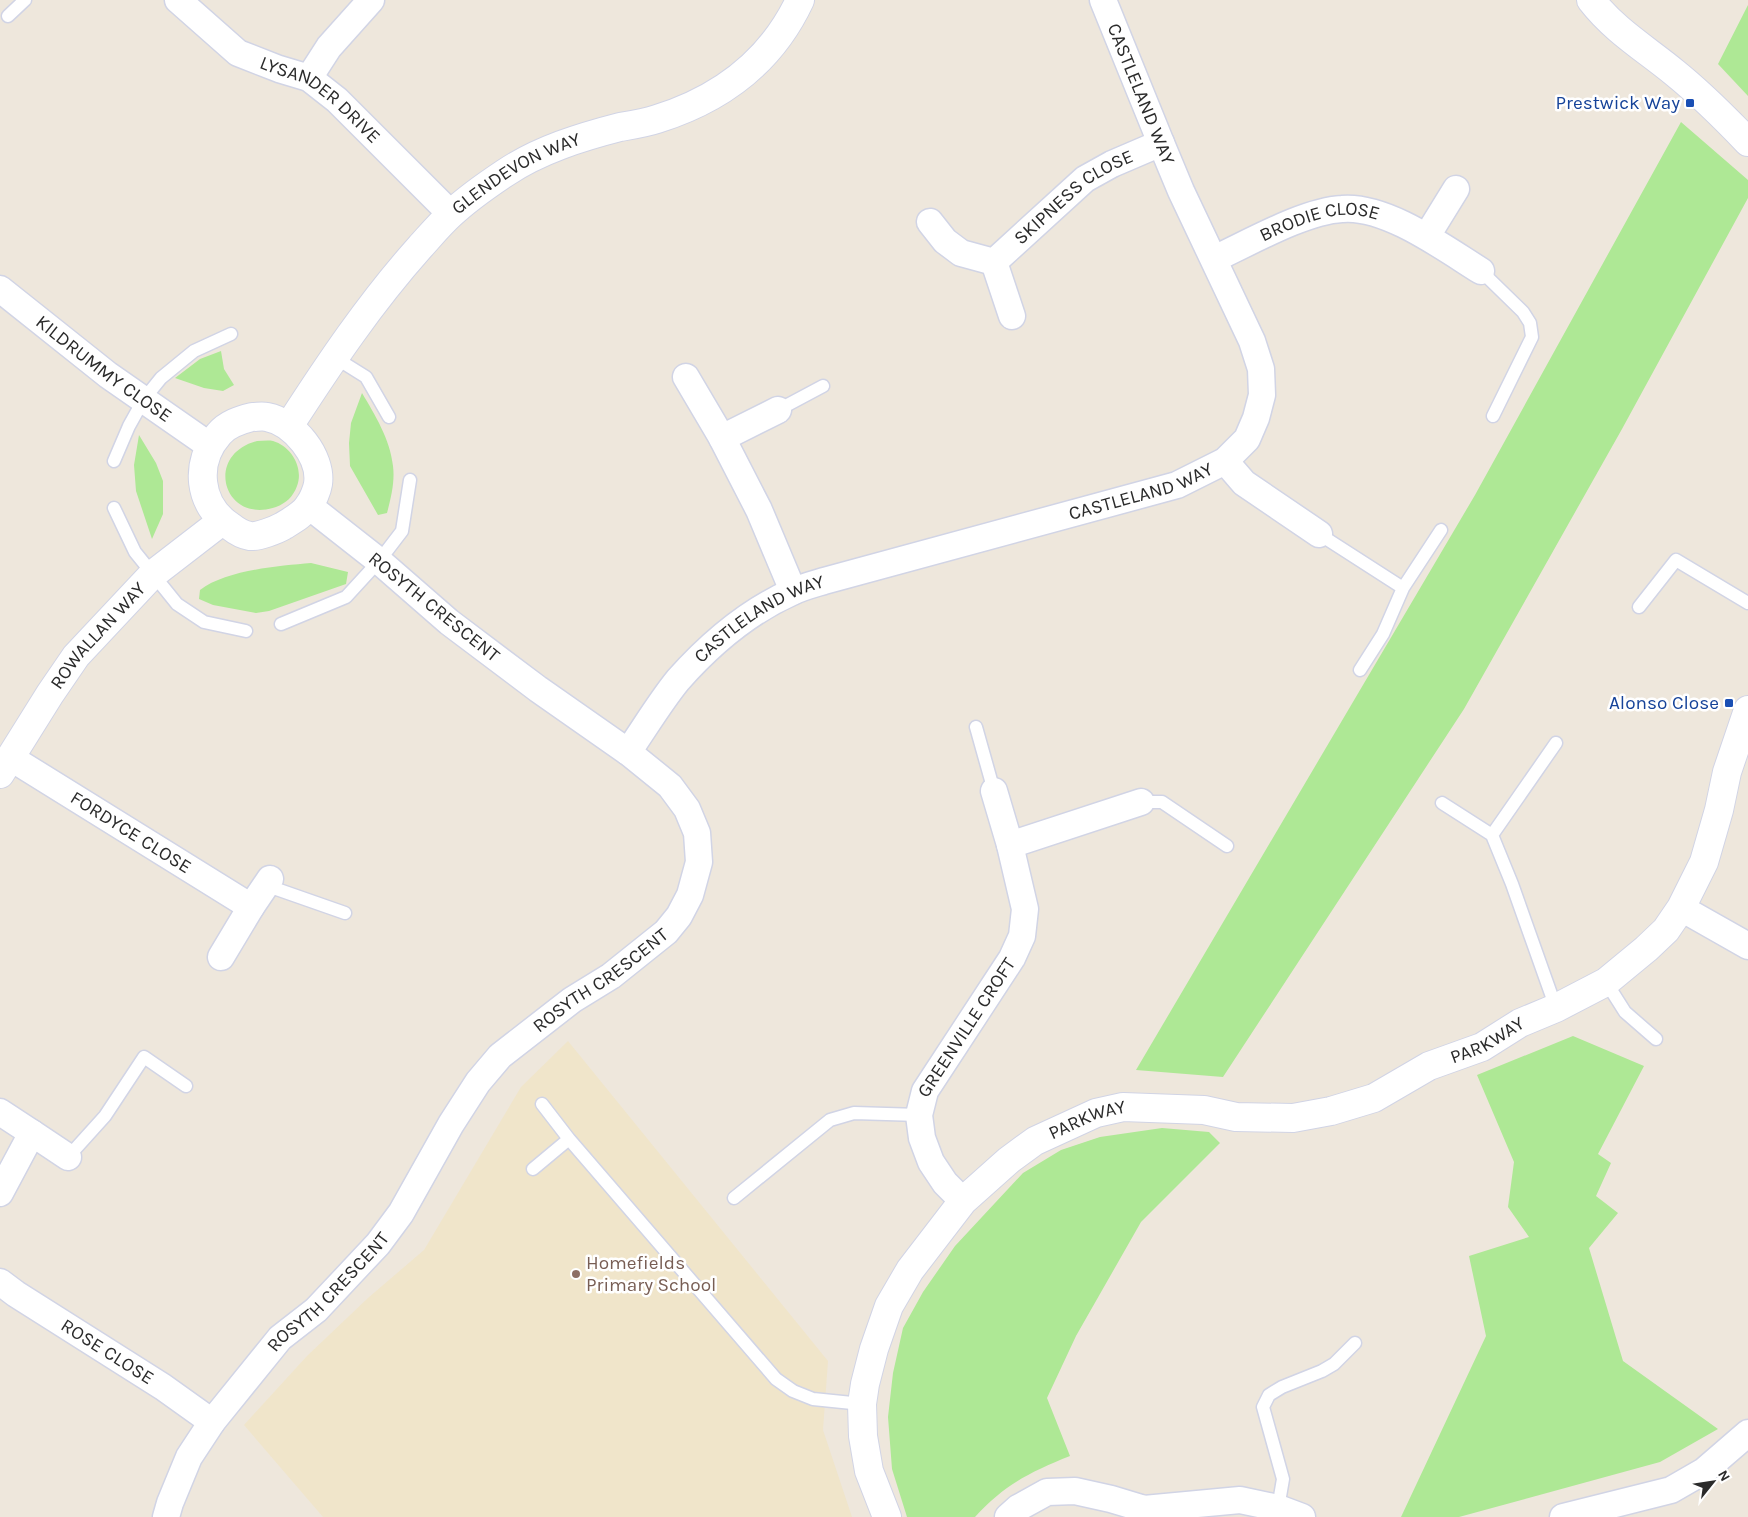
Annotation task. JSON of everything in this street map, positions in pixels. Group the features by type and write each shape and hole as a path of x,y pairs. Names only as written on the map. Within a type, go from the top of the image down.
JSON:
{"street":[{"name":"LYSANDER DRIVE","path":"178,0 238,53 309,78 337,100 451,214"},
{"path":"309,78 329,46 371,0"},
{"name":"GLENDEVON WAY","path":"288,426 334,357 394,277 451,214 506,172 543,152 577,139 655,120 684,110 716,95 745,74 771,46 793,16 800,0"},
{"name":"CASTLELAND WAY","path":"628,752 677,682 705,652 734,626 764,605 793,591 824,581 1177,485 1225,461 1247,440 1256,418 1262,395 1261,368 1252,341 1161,143 1103,0"},
{"path":"1591,0 1599,11 1630,40 1675,73 1748,142"},
{"name":"SKIPNESS CLOSE","path":"994,262 1085,179 1112,164 1161,143"},
{"path":"1427,236 1456,189"},
{"name":"BRODIE CLOSE","path":"1214,259 1318,213 1344,208 1376,212 1427,236 1481,270"},
{"path":"930,222 945,241 961,253 994,262 1012,316"},
{"name":"KILDRUMMY CLOSE","path":"0,289 108,375 210,446"},
{"path":"686,377 722,438 759,510 793,591"},
{"path":"722,438 778,410"},
{"path":"252,417 268,417 288,426 305,441 316,464 318,485 309,506 291,521 275,530 251,536 238,532 222,521 204,493 202,475 204,460 210,446 220,432 236,421 252,417"},
{"path":"1225,461 1244,483 1319,534"},
{"name":"ROSYTH CRESCENT","path":"166,1517 189,1457 212,1422 280,1338 316,1310 378,1244 401,1213 451,1124 478,1082 500,1056 572,1000 611,976 666,932 679,916 690,895 699,862 697,833 687,809 670,786 628,752 538,689 449,622 379,561 309,506"},
{"name":"ROWALLAN WAY","path":"6,766 50,694 76,656 152,575 222,521"},
{"name":"PARKWAY","path":"887,1517 869,1471 863,1436 862,1404 874,1349 889,1306 910,1270 963,1201 1009,1160 1034,1142 1096,1113 1123,1107 1204,1110 1236,1117 1293,1118 1331,1111 1374,1098 1429,1066 1482,1047 1520,1023 1556,1008 1606,982 1666,930 1681,908 1704,862 1719,810 1726,772 1748,710"},
{"name":"FORDYCE CLOSE","path":"6,766 251,907"},
{"name":"GREENVILLE CROFT","path":"963,1201 945,1183 931,1162 922,1138 919,1115 925,1091 1012,958 1022,936 1025,909 1010,845 994,791"},
{"path":"1010,845 1140,802"},
{"path":"221,957 267,882"},
{"path":"1681,908 1748,946"},
{"path":"0,1112 68,1157"},
{"path":"0,1193 32,1133"},
{"name":"ROSE CLOSE","path":"0,1282 163,1387 212,1422"},
{"path":"1563,1517 1671,1490 1704,1471 1746,1441"},
{"path":"1008,1517 1018,1508 1047,1492 1075,1491 1144,1509 1170,1512 1240,1500 1278,1508 1302,1517"}],"lane":[{"path":"8,16 25,0"},
{"path":"1481,270 1522,312 1530,323 1532,337 1493,416"},
{"path":"114,461 144,399 161,378 194,351 231,334"},
{"path":"334,357 366,377 389,417"},
{"path":"778,410 823,386"},
{"path":"281,624 346,597 379,561 402,531 410,480"},
{"path":"114,508 135,552 177,604 204,622 246,631"},
{"path":"1360,670 1382,634 1403,588 1440,530"},
{"path":"1319,534 1403,588"},
{"path":"1639,607 1676,560 1748,603"},
{"path":"976,727 994,791"},
{"path":"1492,835 1556,742"},
{"path":"1140,802 1162,802 1227,846"},
{"path":"1442,803 1492,835 1512,884 1556,1008"},
{"path":"267,882 345,913"},
{"path":"1606,982 1625,1012 1656,1039"},
{"path":"68,1157 105,1116 144,1057 186,1086"},
{"path":"542,1104 776,1379 792,1391 813,1399 862,1404"},
{"path":"734,1198 830,1120 854,1113 919,1115"},
{"path":"533,1169 569,1138"},
{"path":"1278,1508 1283,1479 1263,1407 1268,1395 1282,1387 1322,1372 1334,1364 1354,1344"}],"shaded area":[{"name":"Homefields Primary School","path":"568,1041 828,1361 823,1430 852,1517 323,1517 244,1425 307,1356 368,1298 424,1250 521,1087"}],"green space":[{"path":"1748,5 1748,96 1718,64"},
{"path":"1681,122 1748,180 1748,198 1622,429 1464,709 1223,1077 1136,1070 1475,495"},
{"path":"221,351 224,369 234,385 223,391 204,388 175,378 200,359"},
{"path":"362,393 377,419 389,446 393,466 393,484 387,513 378,515 350,466 349,443 351,423"},
{"path":"139,435 156,463 163,481 163,514 152,539 136,491 134,465"},
{"path":"257,441 273,441 285,448 294,459 299,472 297,486 289,499 276,507 258,510 244,506 233,498 227,486 226,473 230,460 240,449"},
{"path":"311,563 348,572 346,584 269,611 256,613 213,605 199,599 200,590 211,583 238,573"},
{"path":"1573,1036 1644,1066 1598,1154 1611,1163 1596,1196 1618,1213 1589,1248 1623,1361 1718,1429 1660,1462 1459,1517 1401,1517 1486,1336 1469,1256 1529,1237 1508,1207 1514,1162 1477,1075"},
{"path":"1162,1128 1209,1132 1220,1143 1141,1222 1076,1336 1047,1398 1070,1456 1018,1480 996,1496 975,1517 907,1517 892,1469 888,1417 893,1373 903,1328 923,1292 955,1246 1023,1173 1061,1150 1100,1137"}],"place":[{"name":"Prestwick Way","path":"1690,103"},
{"name":"Alonso Close","path":"1729,703"},
{"name":"Homefields Primary School","path":"576,1274"}]}
